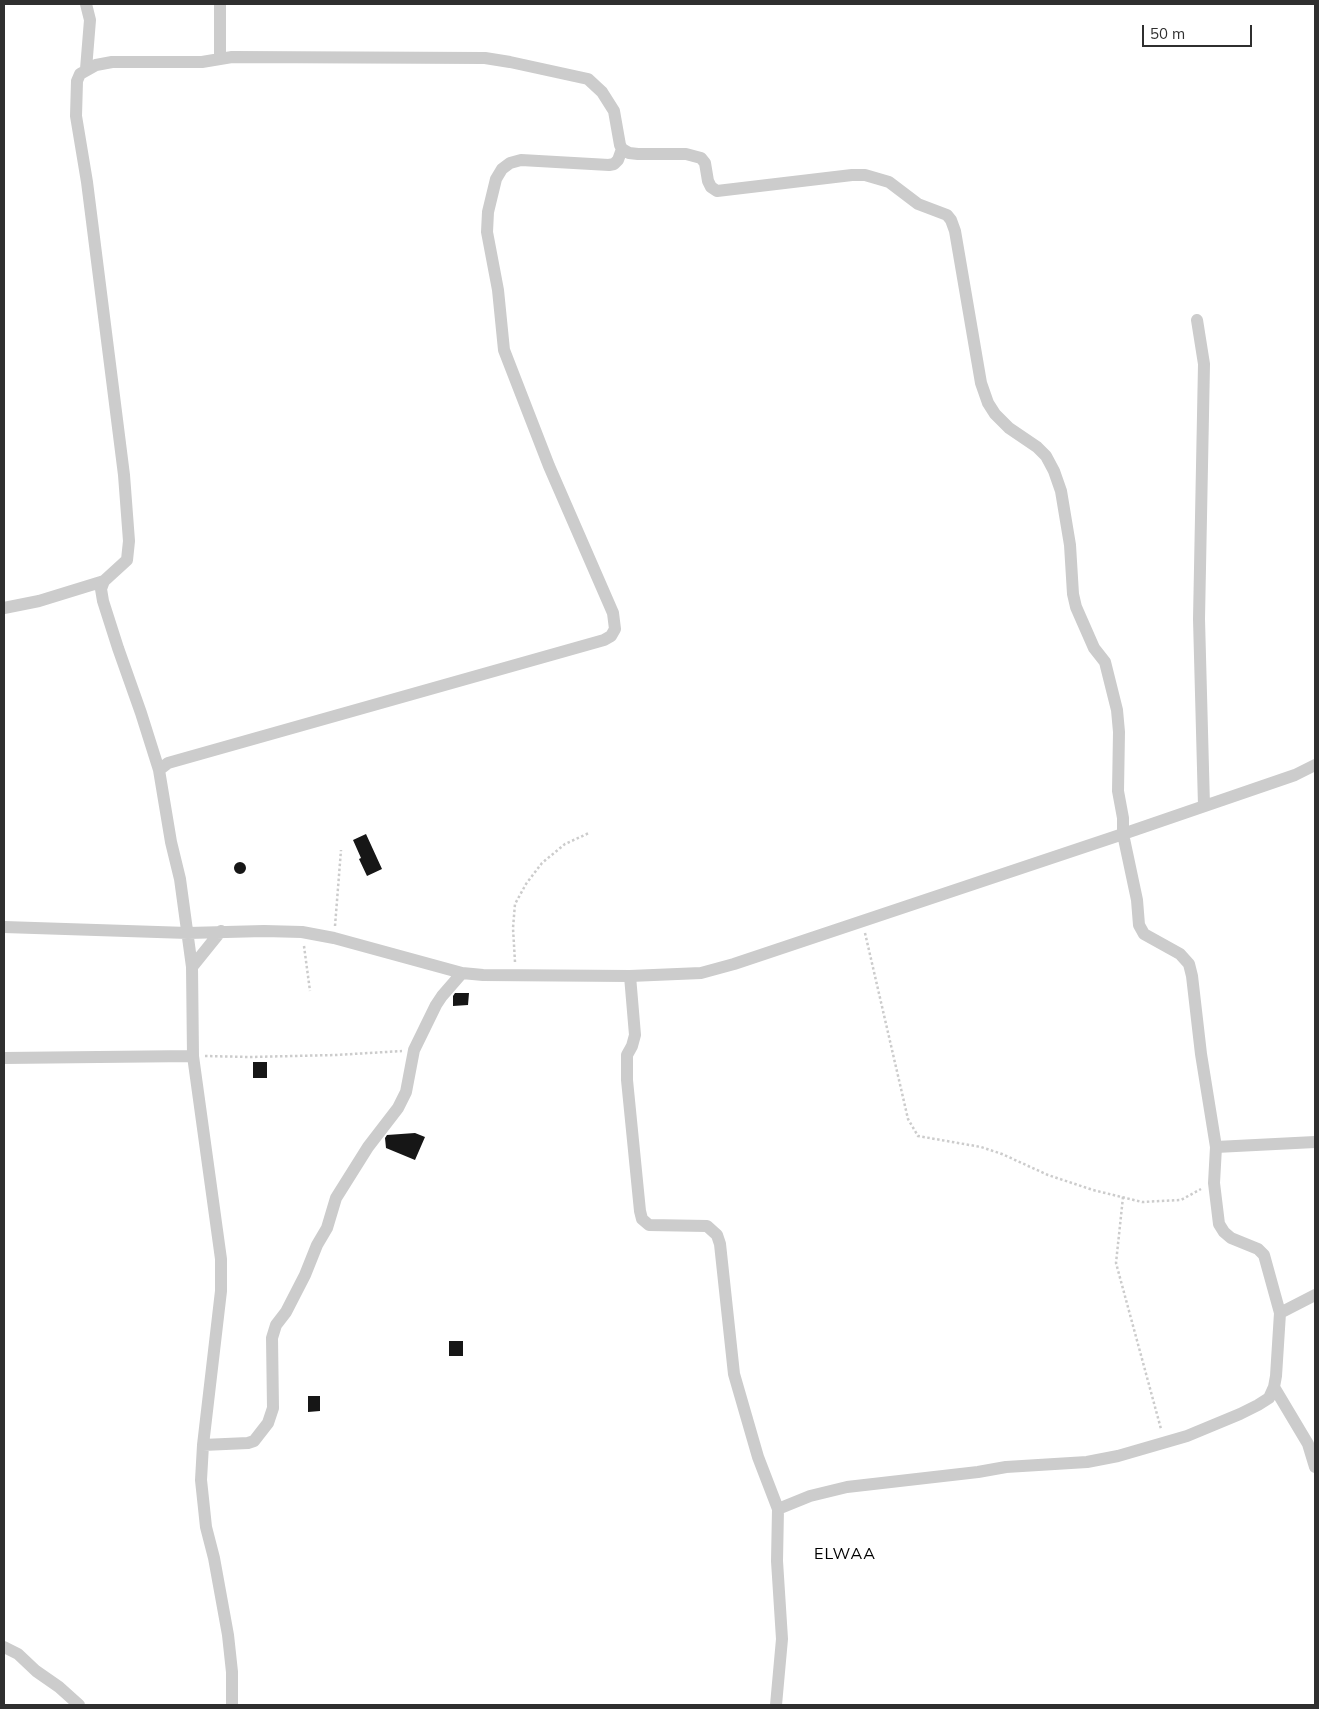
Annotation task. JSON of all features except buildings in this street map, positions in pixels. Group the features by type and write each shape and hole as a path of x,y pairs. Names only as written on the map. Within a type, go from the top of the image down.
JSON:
{"street":[{"path":"86,4 90,20 86,69"},
{"path":"220,4 220,60"},
{"path":"4,608 39,601 104,581 127,560 129,541 124,475 87,182 76,116 77,81 80,74 86,69 112,62 202,62 232,58 485,58 592,82 610,102 614,111 622,149 628,153 686,154 701,158 705,163 708,181 711,187 717,191 724,192 852,175 865,175 889,182 918,204 947,215 955,231 981,383 988,403 995,414 1009,428 1037,447 1046,456 1061,491 1070,545 1073,594 1076,607 1094,648 1105,662 1117,710 1119,732 1118,791 1123,818 1123,834 1137,900 1139,925 1144,934 1180,954 1189,964 1216,1147 1214,1183 1219,1224 1231,1238 1258,1248 1264,1254 1280,1313 1274,1386 1269,1398 1258,1405 1187,1436 1164,1443 1087,1462 1006,1467 847,1487 810,1496 778,1509"},
{"path":"158,770 168,763 604,640 611,636 615,629 613,613 549,466 504,350 498,290 487,232 488,212 496,179 502,168 510,162 521,160 609,165 614,164 618,160 622,149"},
{"path":"1197,320 1204,364 1200,619 1204,806"},
{"path":"104,581 101,589 103,601 142,713 158,770 171,842 180,878 192,968 194,1056 221,1259 221,1291 202,1444 201,1480 206,1527 214,1558 228,1635 232,1672 232,1705"},
{"path":"4,928 188,933 220,931 302,932 334,938 462,973 630,976 701,973 734,964 1123,834 1295,775 1315,764"},
{"path":"192,968 220,931"},
{"path":"202,1444 248,1443 254,1441 268,1423 273,1408 273,1331 286,1312 305,1275 317,1245 327,1228 336,1198 368,1147 398,1108 406,1092 414,1050 442,996 462,973"},
{"path":"630,976 635,1035 627,1055 627,1080 642,1219 648,1225 707,1226 717,1235 720,1244 734,1374 758,1457 778,1509 777,1561 782,1639 776,1705"},
{"path":"4,1058 194,1056"},
{"path":"1216,1147 1315,1142"},
{"path":"1280,1313 1315,1295"},
{"path":"1274,1386 1308,1444 1315,1467"},
{"path":"4,1647 18,1654 79,1705"}],"path":[{"path":"514,975 514,904 542,863 565,844 589,833"},
{"path":"334,938 341,850"},
{"path":"862,921 908,1119 918,1136 981,1147 1002,1154 1048,1175 1142,1202 1181,1200 1214,1183"},
{"path":"302,932 310,991"},
{"path":"194,1056 336,1056 414,1050"},
{"path":"1123,1197 1116,1263 1164,1443"}],"district":[{"name":"ELWAA","path":"845,1554"}]}
